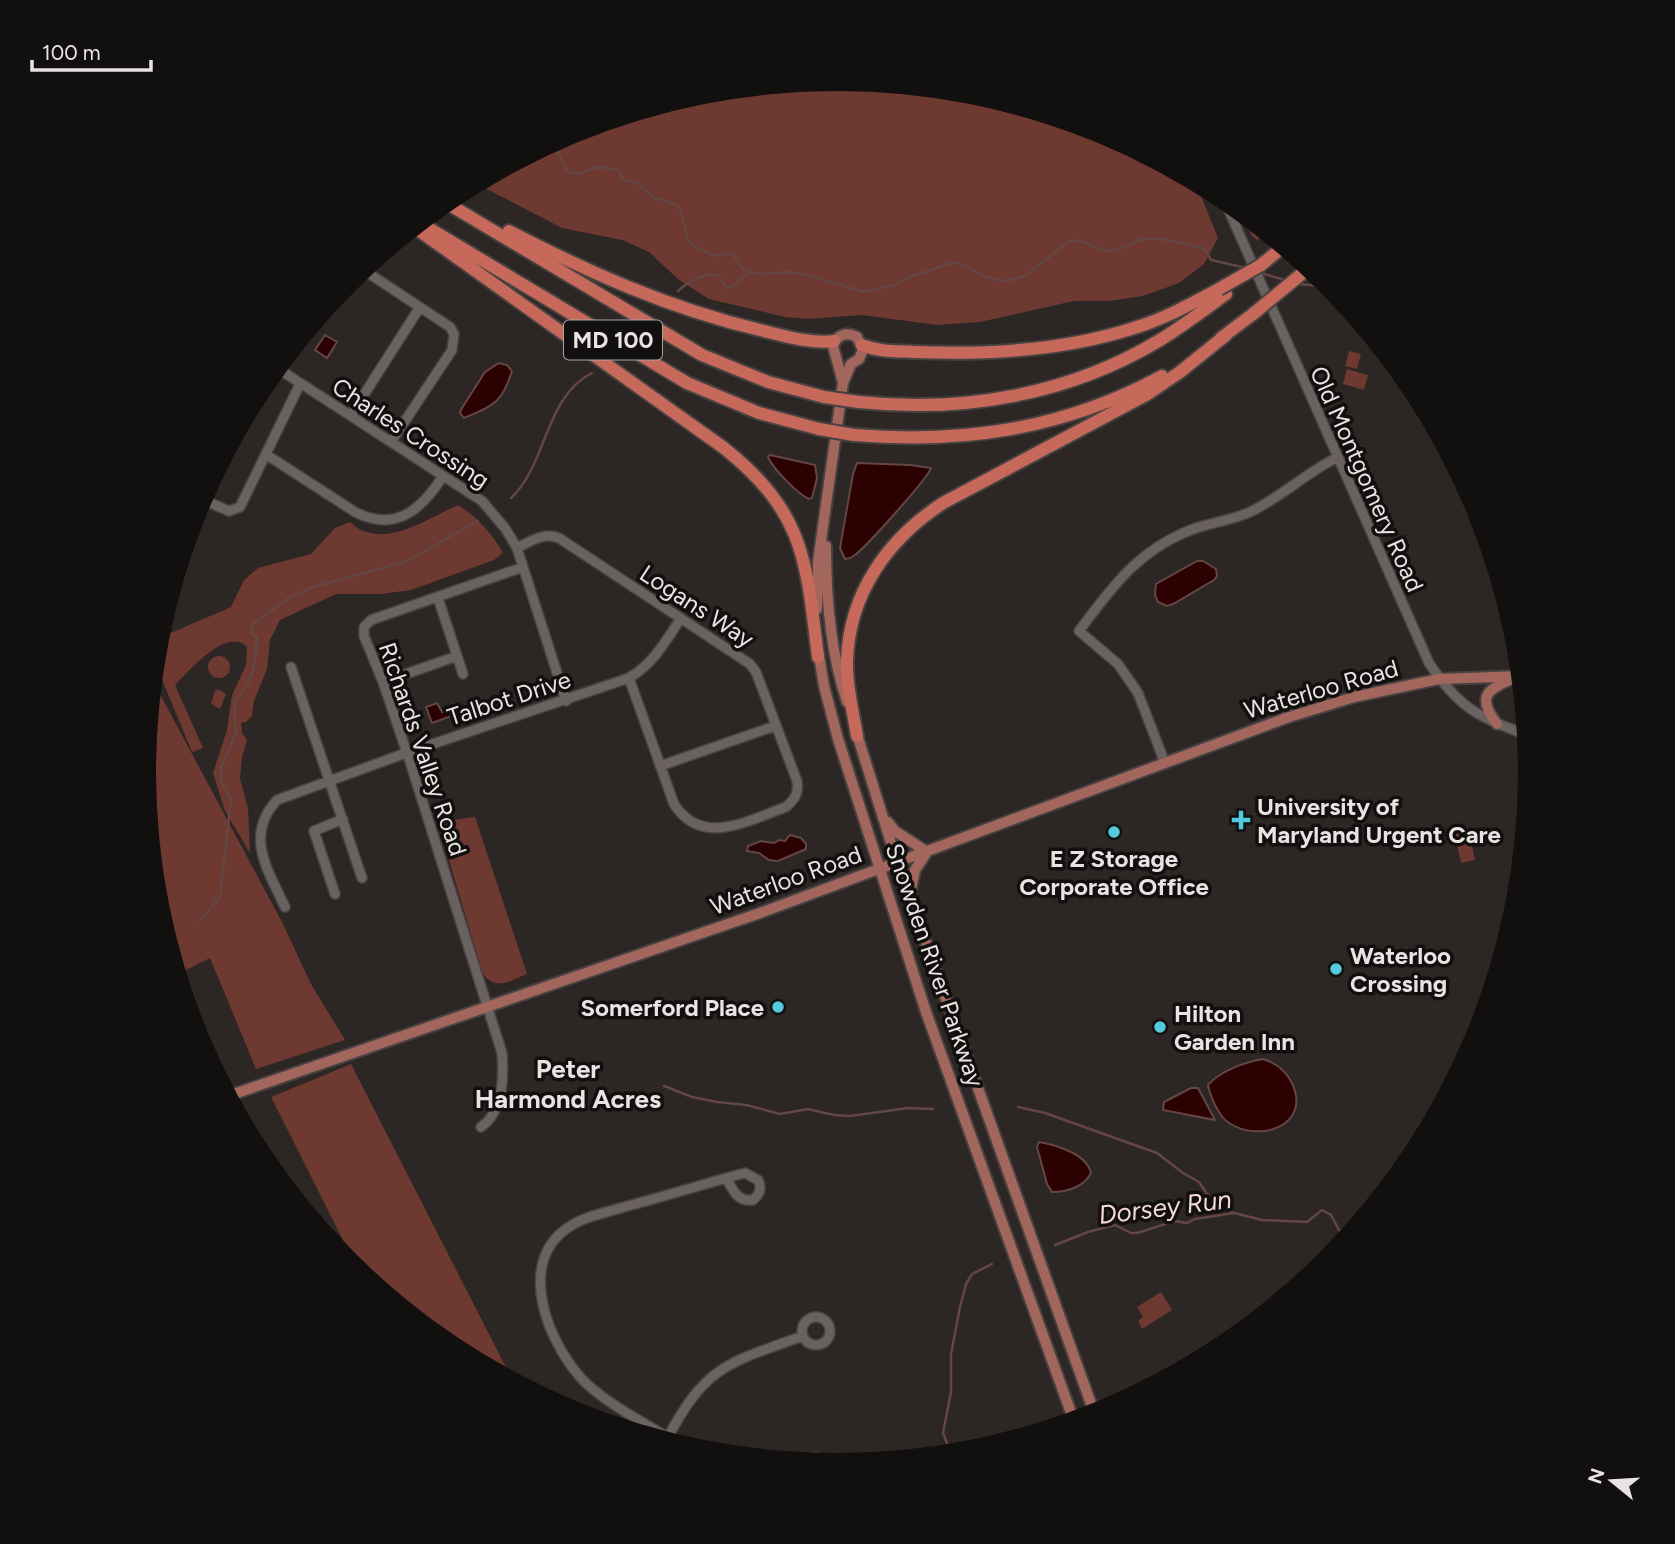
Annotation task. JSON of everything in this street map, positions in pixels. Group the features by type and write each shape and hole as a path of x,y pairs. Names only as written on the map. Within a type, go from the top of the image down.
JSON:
{"highway":[{"path":"458,207 583,268 661,301 778,334 817,342 834,341"},
{"name":"MD 100","path":"457,208 702,355 768,382 824,397 859,402 957,405 991,401 1059,385 1125,359 1158,341 1222,291"},
{"name":"MD 100","path":"429,228 687,383 759,413 854,435 957,437 994,433 1069,416 1141,387 1176,368 1226,335 1301,274"},
{"path":"422,233 724,448 762,482 776,499 799,543 807,576 818,657"},
{"path":"862,345 877,350 969,352 1100,337 1164,318 1222,291 1277,252"},
{"path":"858,736 848,685 850,635 864,589 889,548 920,518 943,503 1146,395 1226,335"}],"main road":[{"path":"834,341 847,334 857,337 862,345"},
{"name":"Snowden River Parkway","path":"834,341 832,351 839,361 843,383"},
{"name":"Snowden River Parkway","path":"862,345 859,359 851,364 843,383 818,562 818,657 838,739 930,1023 1071,1411"},
{"path":"839,361 851,364"},
{"name":"Snowden River Parkway","path":"827,511 827,590 832,645 841,686 897,862 1091,1404"},
{"name":"Waterloo Road","path":"238,1093 760,913 1237,735 1325,706 1439,679 1512,676"},
{"path":"1497,724 1486,707 1488,692 1512,679"},
{"path":"882,813 895,831 927,852 915,870 910,897"}],"street":[{"name":"Old Montgomery Road","path":"1232,217 1429,663 1439,679 1471,711 1517,731"},
{"path":"372,275 450,327 454,334 454,344 391,442"},
{"path":"351,415 420,307"},
{"name":"Charles Crossing","path":"285,374 482,501 505,528 517,548 566,701"},
{"path":"212,504 229,511 240,507 300,384"},
{"path":"267,454 355,512 371,518 392,519 410,514 422,505 443,476"},
{"path":"1165,763 1138,693 1118,664 1079,631 1116,582 1144,556 1187,532 1250,512 1314,469 1336,458"},
{"name":"Logans Way","path":"517,548 542,536 552,535 559,538 750,664 756,672 797,781 796,796 786,807 731,827 702,827 680,814 674,804 629,678"},
{"name":"Richards Valley Road","path":"481,1127 490,1119 494,1110 503,1076 502,1053 383,682 364,636 364,627 371,620 523,567"},
{"path":"438,598 463,674"},
{"name":"Talbot Drive","path":"285,907 261,855 262,832 267,813 277,800 330,779 629,678 641,671 656,655 681,618"},
{"path":"383,682 457,656"},
{"path":"291,667 362,878"},
{"path":"660,766 775,726"},
{"path":"335,894 314,831 342,819"},
{"path":"647,1426 602,1396 567,1361 552,1332 542,1296 540,1285 544,1259 554,1239 580,1220 726,1178"},
{"path":"671,1432 691,1398 719,1370 742,1358 803,1336"}],"shaded area":[{"path":"838,91 882,92 970,104 1014,114 1098,143 1139,161 1201,197 1218,238 1204,264 1179,283 1143,296 1109,301 1074,301 980,322 937,325 862,315 809,319 785,317 709,299 679,280 649,252 622,240 562,228 486,189 536,161 577,143 661,114 749,97"},
{"path":"325,335 337,342 327,358 315,350"},
{"path":"1349,351 1361,354 1357,369 1345,366"},
{"path":"499,363 507,365 512,371 500,397 490,406 464,418 460,413 462,408 485,372"},
{"path":"1347,369 1368,375 1364,390 1343,384"},
{"path":"770,455 815,465 817,478 812,498 804,496 786,481 771,462 768,457"},
{"path":"857,463 931,468 909,498 871,539 853,556 845,559 840,548"},
{"path":"458,505 484,526 503,553 494,560 411,590 381,594 336,594 280,620 270,640 267,669 254,701 252,716 241,723 242,733 247,740 240,779 248,808 250,853 225,811 213,773 227,730 232,695 246,665 247,647 239,642 219,646 175,685 203,748 192,752 162,681 171,633 231,607 244,580 258,568 311,554 335,528 350,522 362,530 388,534 412,527"},
{"path":"1197,561 1203,561 1216,569 1217,576 1214,580 1173,604 1167,606 1158,602 1155,595 1156,584"},
{"path":"215,656 223,656 230,663 230,671 223,678 215,678 208,671 208,663"},
{"path":"218,689 226,694 220,709 211,704"},
{"path":"161,696 282,922 311,984 345,1040 256,1069 210,958 187,970 170,905 162,861 156,772"},
{"path":"437,703 442,712 454,704 457,714 432,723 426,707"},
{"path":"436,816 451,820 475,817 527,974 508,982 497,983 492,982 482,972"},
{"path":"1468,828 1475,860 1461,863 1454,831"},
{"path":"790,835 801,838 806,849 778,861 747,851 748,846 761,841 785,841"},
{"path":"1263,1059 1280,1068 1290,1079 1296,1098 1295,1110 1289,1120 1279,1127 1254,1131 1241,1129 1222,1116 1208,1085 1233,1068"},
{"path":"351,1064 506,1367 423,1312 388,1284 343,1240 271,1097"},
{"path":"1191,1088 1198,1088 1215,1120 1163,1110 1164,1102"},
{"path":"1039,1142 1062,1148 1084,1161 1091,1173 1088,1178 1074,1188 1052,1192 1047,1184 1037,1147"},
{"path":"1161,1292 1172,1310 1142,1329 1138,1321 1143,1317 1137,1307"}],"waterway":[{"path":"558,152 566,169 571,173 577,174 599,167 618,170 624,180 637,183 653,197 677,205 688,241 715,256 732,253 742,268 749,272 804,274 864,292 895,285 907,278 954,262 983,276 1002,281 1012,280 1026,275 1071,240 1108,251 1149,238 1171,241 1205,249 1211,260 1242,267"},
{"path":"678,291 697,278 713,274 718,275 726,288 732,287 749,272"},
{"path":"1264,274 1285,280"},
{"path":"1298,284 1314,285"},
{"path":"511,498 532,468 555,414 565,398 577,384 592,373"},
{"path":"199,922 220,897 231,799 222,784 221,768 236,733 234,701 245,688 254,664 257,638 251,632 252,625 287,599 310,588 407,561 478,521"},
{"path":"664,1086 692,1097 746,1105 780,1114 808,1109 850,1116 908,1108 933,1109"},
{"path":"1018,1107 1045,1113 1157,1153 1199,1182 1207,1194 1233,1213"},
{"name":"Dorsey Run","path":"1055,1245 1115,1225 1137,1233 1175,1221 1187,1223 1195,1219 1234,1213 1262,1220 1307,1222 1322,1210 1331,1215 1341,1231"},
{"name":"Dorsey Run","path":"947,1444 943,1433 951,1392 951,1354 960,1307 966,1284 972,1274 992,1264"}],"place":[{"name":"University of Maryland Urgent Care","path":"1241,820"},
{"name":"E Z Storage Corporate Office","path":"1114,832"},
{"name":"Waterloo Crossing","path":"1336,969"},
{"name":"Somerford Place","path":"778,1007"},
{"name":"Hilton Garden Inn","path":"1160,1027"}],"district":[{"name":"Peter Harmond Acres","path":"568,1084"}]}
